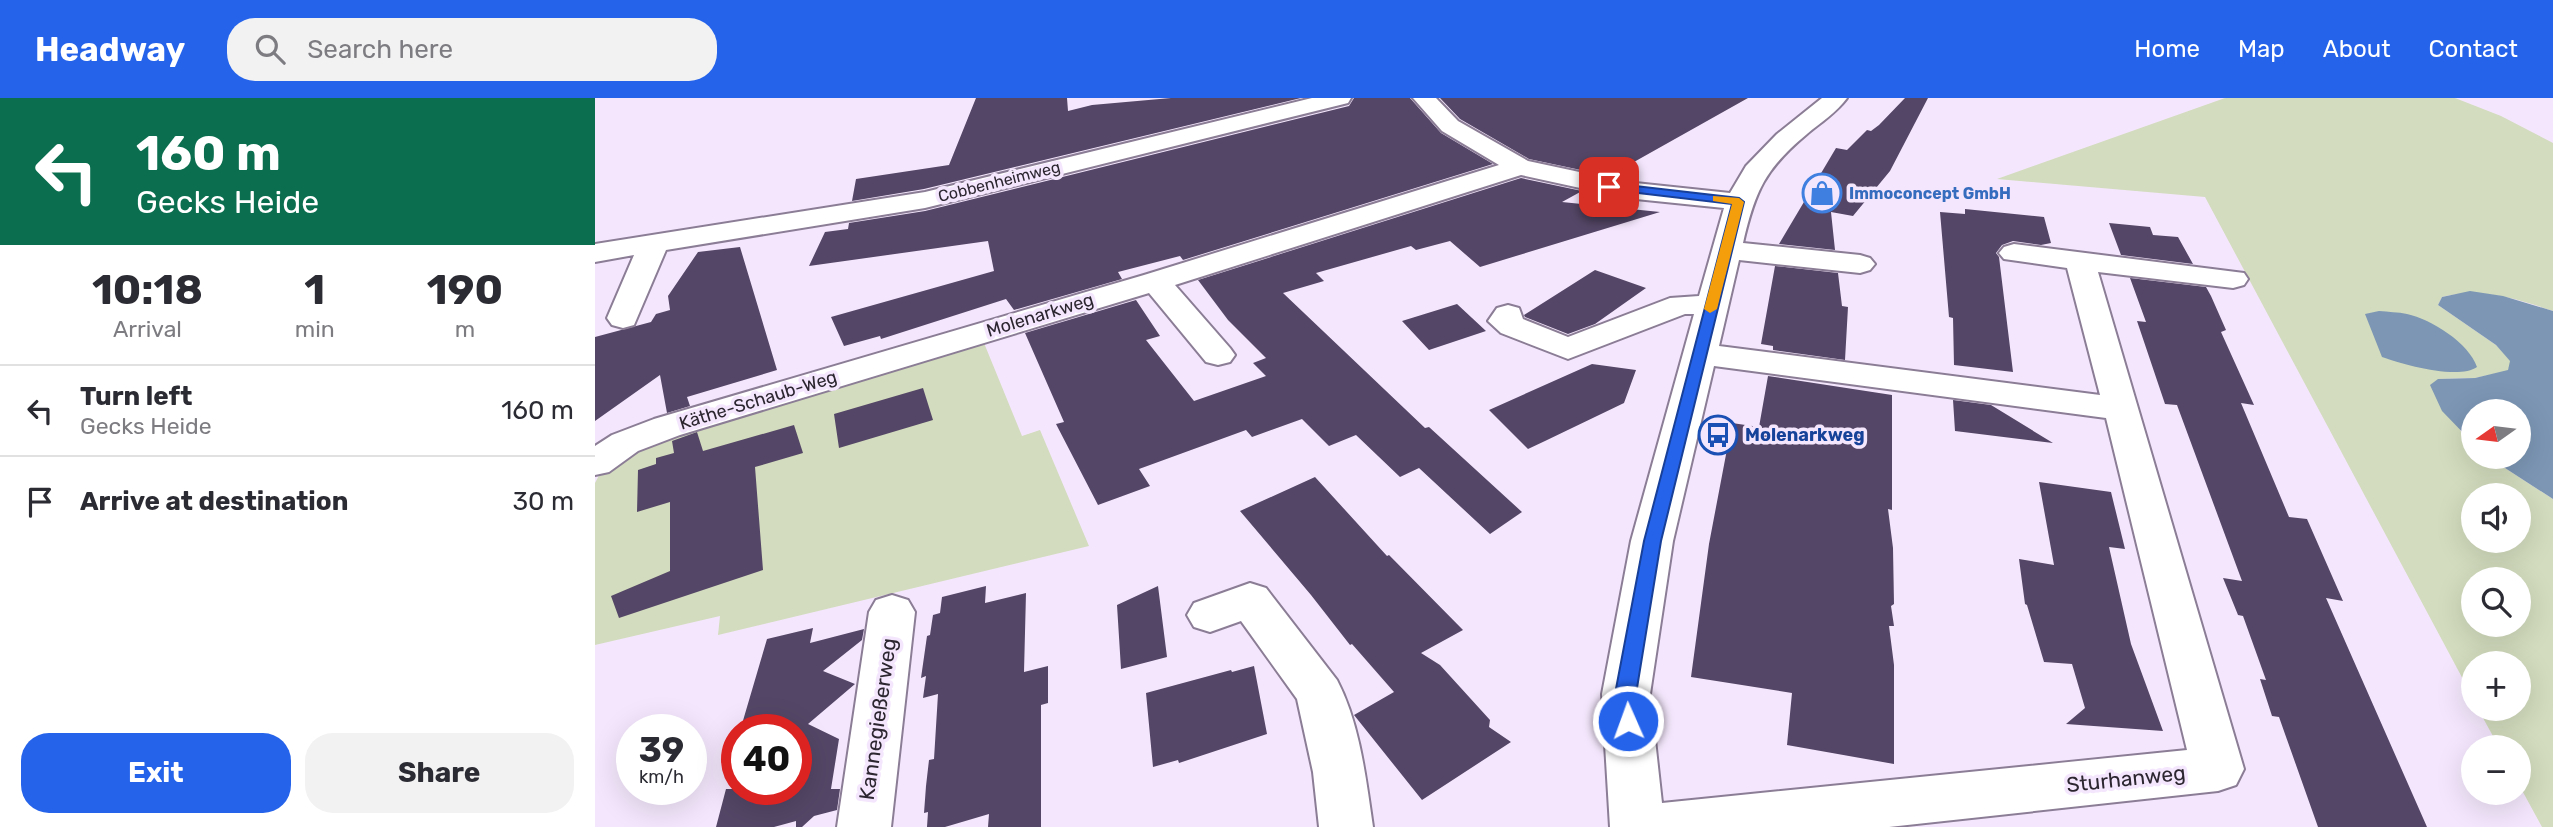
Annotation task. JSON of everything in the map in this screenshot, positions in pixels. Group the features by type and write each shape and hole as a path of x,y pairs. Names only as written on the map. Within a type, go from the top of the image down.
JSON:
{"street":[{"name":"Cobbenheimweg","path":"595,253 925,200 1340,98"},
{"path":"1424,98 1459,132 1520,167 1626,190 1739,202"},
{"path":"1637,827 1626,694 1653,541 1739,202 1755,171 1786,139 1836,98"},
{"name":"Molenarkweg","path":"926,349 1520,167"},
{"path":"623,318 654,243"},
{"path":"1726,250 1860,264"},
{"path":"2014,253 2233,279"},
{"name":"Sturhanweg","path":"1664,827 2218,769 2080,261"},
{"path":"1155,281 1218,355"},
{"path":"1508,315 1504,321 1512,326 1568,349 1681,306 1711,305"},
{"name":"Käthe-Schaub-Weg","path":"595,463 625,443 667,428 926,349"},
{"path":"1699,354 2122,409"},
{"path":"1210,615 1250,599 1320,694 1339,772 1346,827"},
{"name":"Kannegießerweg","path":"864,827 892,612"}],"green space":[{"path":"2225,98 2455,98 2501,116 2553,143 2553,311 2485,294 2442,297 2438,305 2496,345 2511,361 2508,371 2475,378 2438,379 2461,432 2461,469 2507,469 2528,483 2461,483 2461,553 2531,553 2531,485 2553,499 2553,827 2542,827 2530,805 2531,735 2492,735 2485,721 2531,721 2531,651 2461,651 2461,676 2205,197 1997,179"},
{"path":"984,343 1022,436 1040,430 1089,546 718,635 720,616 595,645 595,483 604,466 634,446"}],"water":[{"path":"2470,291 2503,296 2553,311 2553,499 2507,469 2531,469 2531,399 2461,399 2461,431 2442,411 2430,385 2438,379 2475,378 2508,370 2510,361 2496,345 2438,305 2442,297"},
{"path":"2379,311 2407,314 2438,327 2466,349 2477,367 2469,371 2445,372 2382,357 2365,314"}],"building":[{"path":"976,98 1067,98 1068,111 1092,105 1171,98 1301,98 924,189 852,201 856,179 949,165"},
{"path":"1354,98 1410,98 1441,133 1493,164 1183,260 1180,256 1118,272 1122,279 1014,310 1006,299 881,339 880,336 844,346 831,317 994,271 988,241 809,266 825,232 848,229 849,223 925,211 1349,106"},
{"path":"1440,98 1748,98 1609,176 1529,159 1460,119"},
{"path":"1905,98 1928,98 1890,171 1853,216 1831,212 1835,250 1779,244 1836,148 1847,150 1867,130 1871,131 1879,125"},
{"path":"1521,178 1582,191 1562,202 1660,212 1480,267 1450,241 1416,250 1411,246 1316,273 1324,281 1283,293 1425,428 1429,427 1522,512 1490,534 1419,468 1400,477 1356,435 1329,446 1302,419 1252,437 1246,430 1139,469 1150,486 1098,505 1056,424 1064,422 1025,333 1136,300 1160,336 1146,340 1194,401 1266,376 1253,363 1266,358 1228,320 1198,280"},
{"path":"1965,209 2044,217 2051,243 2041,245 2013,241 2002,245 1996,253 1999,257 2013,372 1954,365 1953,318 1949,317 1940,212 1965,214"},
{"path":"2109,223 2150,227 2153,235 2178,237 2193,264 2121,255"},
{"path":"740,247 777,370 687,397 690,406 667,413 660,375 595,421 595,337 651,322 656,314 670,310 668,296 698,252"},
{"path":"1775,266 1838,273 1842,306 1848,307 1845,360 1773,350 1773,346 1761,344"},
{"path":"1595,270 1646,288 1595,324 1568,334 1525,317 1524,315"},
{"path":"2130,278 2206,287 2211,296 2226,330 2221,332 2254,405 2241,403 2289,517 2307,519 2343,601 2326,598 2427,827 2318,827 2279,717 2272,716 2260,679 2266,680 2243,616 2238,615 2223,578 2242,581 2177,405 2165,404 2137,321 2146,322"},
{"path":"1457,304 1486,331 1429,350 1402,321"},
{"path":"1592,364 1636,370 1624,403 1528,449 1489,410"},
{"path":"1768,376 1892,395 1892,510 1888,509 1893,548 1894,604 1891,606 1894,626 1889,626 1894,665 1894,764 1787,745 1792,693 1691,677 1709,544 1732,423 1759,427"},
{"path":"923,388 933,420 839,448 834,414"},
{"path":"1953,400 1991,405 2053,443 1955,431"},
{"path":"794,425 803,453 755,467 763,570 619,618 611,596 670,571 670,502 637,512 638,470 656,464 656,458 674,453 672,441 697,432 703,451"},
{"path":"1315,477 1387,556 1389,555 1463,630 1421,653 1440,665 1490,720 1489,727 1511,742 1422,800 1354,715 1394,692 1352,644 1350,645 1240,511"},
{"path":"2039,482 2111,492 2125,549 2109,547 2131,644 2163,731 2066,724 2085,708 2072,664 2044,662 2025,604 2019,559 2054,565"},
{"path":"986,586 985,603 1026,593 1024,672 1048,666 1048,703 1041,705 1041,827 988,827 989,814 945,827 927,827 928,812 924,813 926,786 929,760 934,759 938,694 923,698 926,676 921,678 927,636 930,635 933,615 940,613 942,597"},
{"path":"1158,586 1167,657 1121,669 1117,605"},
{"path":"813,628 810,643 864,629 862,640 823,671 855,684 812,721 812,714 745,714 767,639"},
{"path":"1254,666 1267,734 1179,763 1178,760 1153,767 1146,693"},
{"path":"812,726 839,739 831,789 840,789 837,810 814,816 802,827 796,827 796,821 774,827 716,827 722,805 812,805"}],"slow traffic":[{"path":"1710,309 1739,202 1717,199"}],"place":[{"name":"Immoconcept GmbH","path":"1822,193"},
{"name":"Molenarkweg","path":"1718,435"}],"route":[{"path":"1609,187 1739,202 1653,541 1626,694 1628,721"}]}
